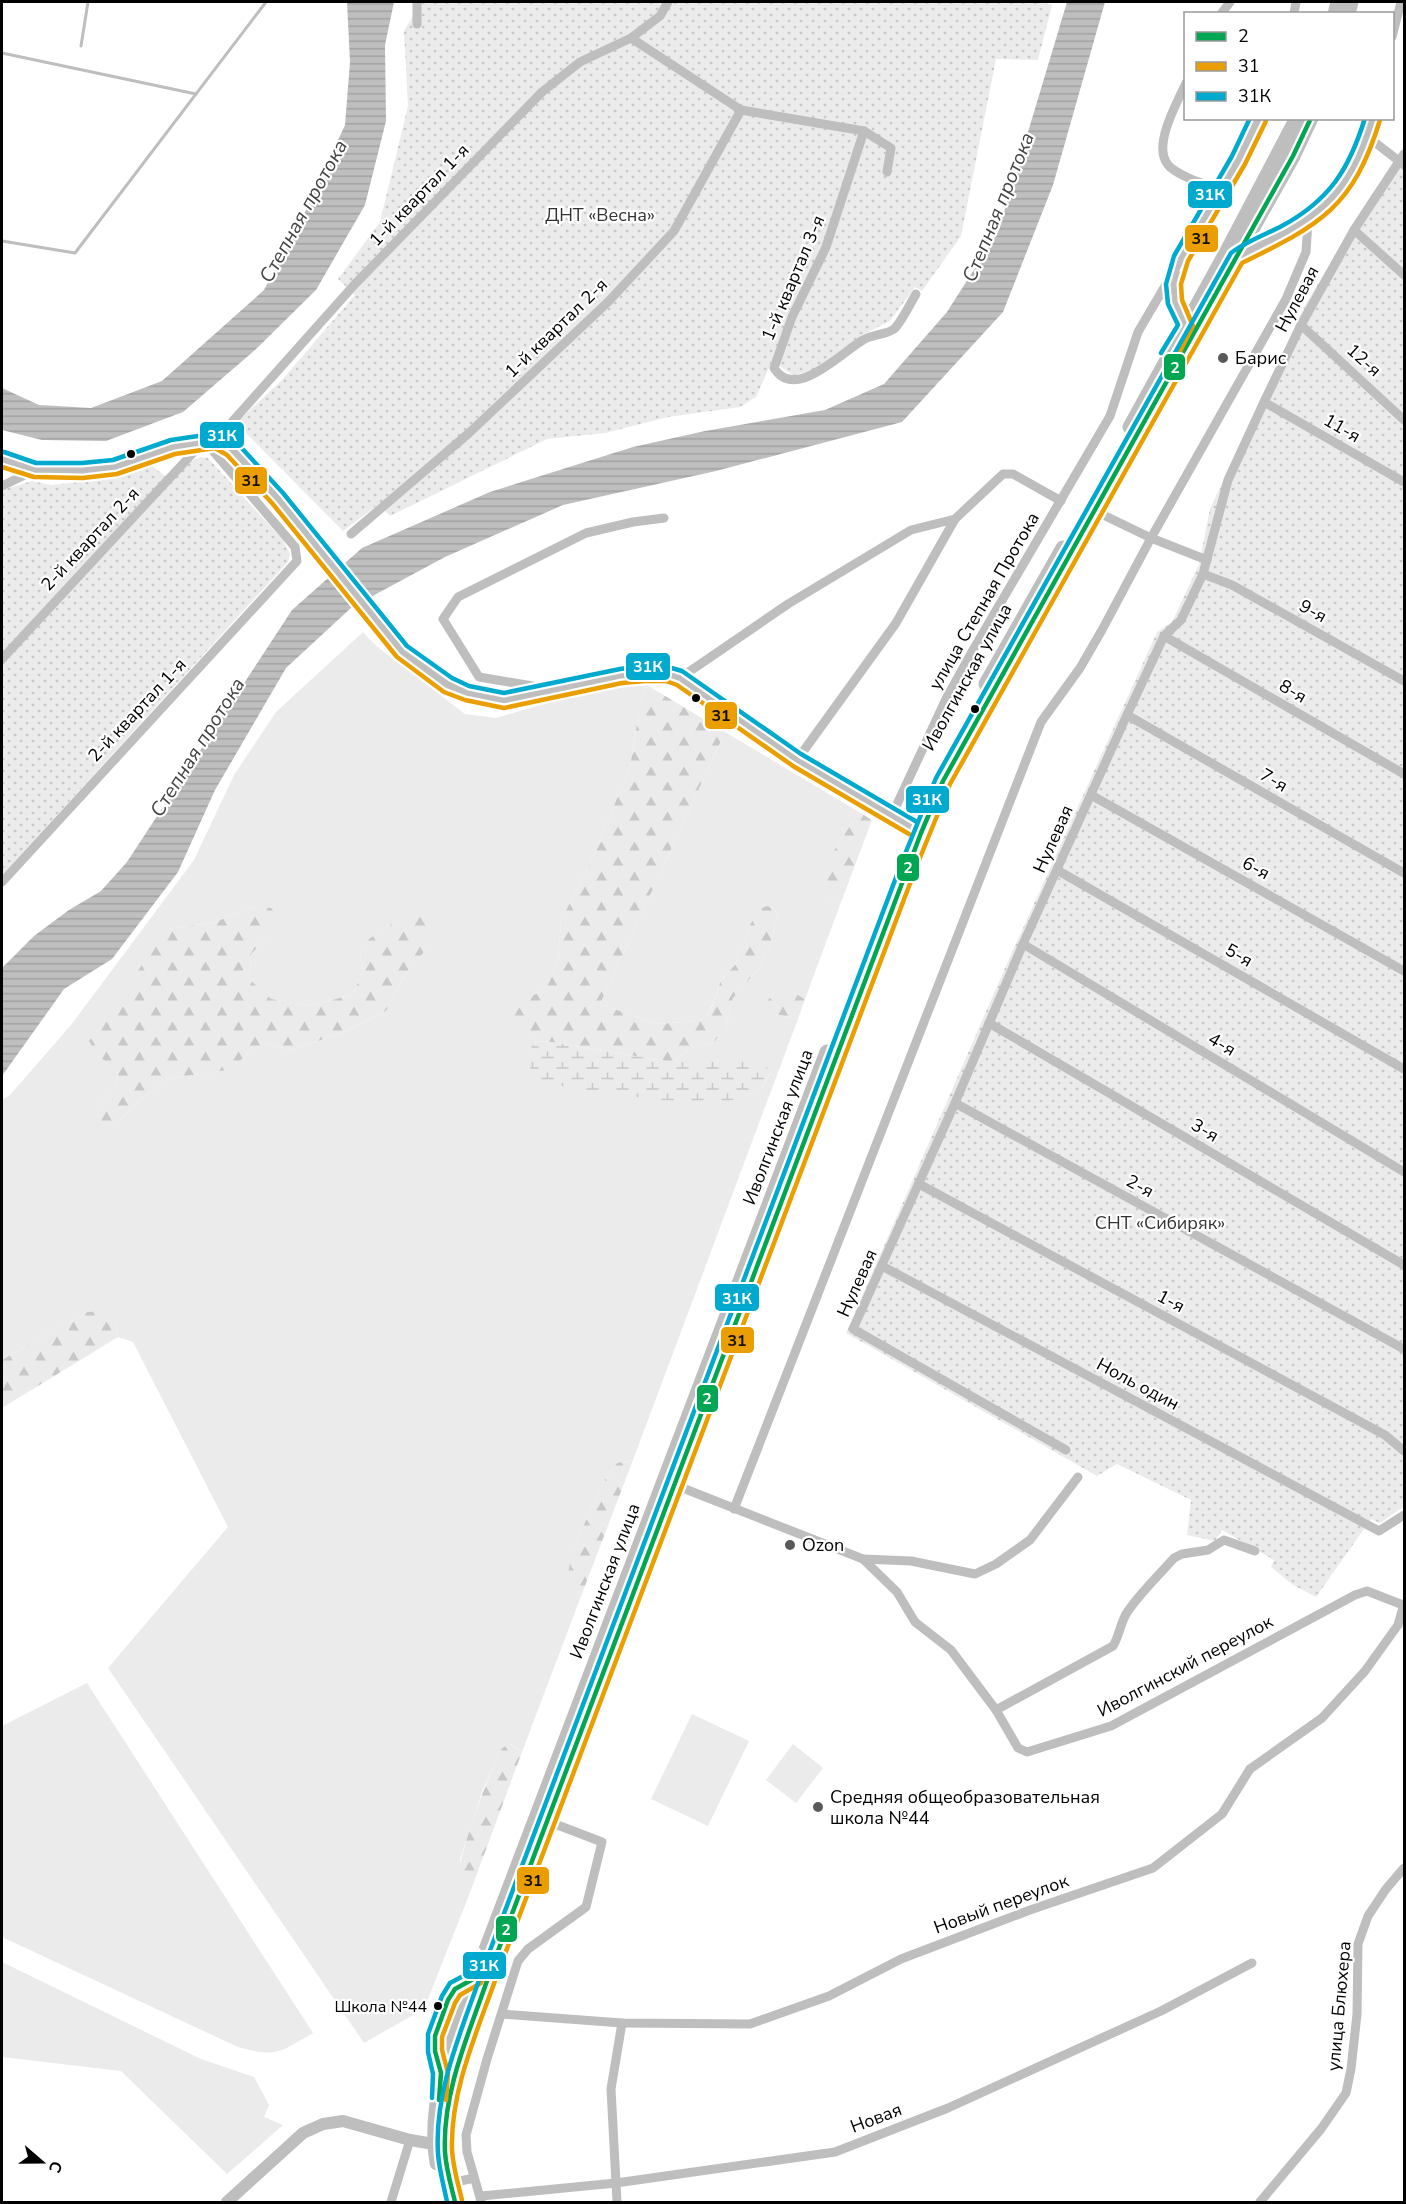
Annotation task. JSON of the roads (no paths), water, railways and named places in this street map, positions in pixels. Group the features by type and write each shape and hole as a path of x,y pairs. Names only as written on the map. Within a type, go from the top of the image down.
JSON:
{"main road":[{"name":"Иволгинская улица","path":"444,2202 434,2144 441,2073 475,1978 913,828 935,776 1096,489 1296,120"},
{"name":"Иволгинская улица","path":"454,2202 444,2145 447,2111 490,1972 914,852 943,781 1237,257 1293,156 1310,120"}],"street":[{"path":"417,2 417,24"},
{"name":"1-й квартал 1-я","path":"210,440 355,284 542,92 580,62 631,38 660,16 668,2"},
{"path":"1394,29 1401,2"},
{"path":"631,38 741,110 864,131 891,148 887,172"},
{"path":"1184,85 1166,130 1162,149 1163,158 1176,171 1221,190"},
{"name":"1-й квартал 2-я","path":"351,534 469,433 608,302 674,231 741,110"},
{"name":"улица Степная Протока","path":"892,815 946,699 1110,416 1138,332 1221,190 1258,120"},
{"path":"1237,257 1308,221 1342,189 1361,156 1372,120"},
{"name":"1-й квартал 3-я","path":"864,131 826,248 792,317 774,368 783,378 791,381 815,375 865,338 894,329 916,294"},
{"path":"1368,137 1403,160"},
{"name":"Нулевая","path":"1066,1450 853,1329 1127,715 1164,636 1181,621 1203,574 1228,480 1264,402 1301,325 1354,230 1403,160"},
{"path":"734,1509 1041,722 1080,668 1287,299 1306,252 1308,221"},
{"path":"1354,230 1404,275"},
{"path":"1181,258 1173,283 1175,302 1186,325"},
{"name":"12-я","path":"1301,325 1404,420"},
{"name":"11-я","path":"1264,402 1404,483"},
{"path":"2,459 35,470 82,471 115,466 173,447 210,440 232,449 279,498 402,652 448,685 467,693 504,701 621,676 645,673 667,674 680,678 797,760 913,828"},
{"name":"2-й квартал 1-я","path":"2,882 297,561 295,547 214,452 210,440"},
{"name":"2-й квартал 2-я","path":"2,659 210,440"},
{"path":"5,485 35,470"},
{"name":"улица Степная Протока","path":"797,760 897,623 955,519 1006,473 1013,474 1061,501"},
{"path":"1095,511 1151,538 1207,560"},
{"path":"558,690 479,677 443,619 458,597 586,533 633,522 664,518"},
{"name":"улица Степная Протока","path":"680,678 789,604 911,530 955,519"},
{"name":"9-я","path":"1203,574 1232,585 1404,681"},
{"name":"8-я","path":"1164,636 1404,774"},
{"name":"7-я","path":"1127,715 1404,873"},
{"name":"6-я","path":"1091,795 1404,971"},
{"name":"5-я","path":"1057,870 1404,1069"},
{"name":"4-я","path":"1023,944 1404,1172"},
{"name":"3-я","path":"990,1023 1404,1265"},
{"name":"2-я","path":"955,1103 1404,1349"},
{"name":"1-я","path":"919,1184 1385,1435 1404,1451"},
{"name":"Ноль один","path":"882,1266 1379,1531 1404,1515"},
{"name":"Иволгинский переулок","path":"675,1485 863,1559 911,1561 975,1574 996,1564 1030,1540 1078,1477"},
{"path":"996,1710 1113,1646 1119,1637 1121,1623 1127,1612 1174,1558 1182,1554 1208,1550 1224,1540 1255,1551"},
{"name":"Иволгинский переулок","path":"863,1559 897,1592 915,1622 951,1650 996,1710 1018,1748 1027,1752 1111,1726 1355,1595 1367,1592 1403,1605"},
{"name":"Новый переулок","path":"502,2014 622,2023 750,2024 829,1996 911,1955 1030,1910 1153,1868 1222,1814 1250,1769 1322,1718 1365,1671 1398,1626 1403,1605"},
{"path":"481,2199 467,2152 466,2135 518,1961 528,1949 586,1907 602,1842 547,1821"},
{"name":"улица Блюхера","path":"1260,2202 1321,2129 1346,2093 1357,2014 1358,1944 1368,1917 1386,1889 1404,1868"},
{"name":"Новая","path":"481,2199 616,2183 835,2152 948,2108 1161,2012 1252,1963"},
{"path":"617,2202 611,2089 622,2023"},
{"path":"227,2202 303,2133 323,2124 343,2121 410,2140 434,2144"},
{"path":"391,2202 410,2140"},
{"path":"451,2183 474,2178"}],"waterway":[{"path":"81,46 88,2"},
{"path":"2,241 75,253 266,2"},
{"path":"2,53 196,94"}],"place":[{"name":"Барис","path":"1223,358"},
{"name":"Ozon","path":"790,1545"},
{"name":"Средняя общеобразовательная школа №44","path":"818,1807"},
{"name":"Школа №44","path":"438,2006"}],"water label":[{"name":"Степная протока","path":"998,207"},
{"name":"Степная протока","path":"303,211"},
{"name":"Степная протока","path":"197,747"}],"park label":[{"name":"ДНТ «Весна»","path":"600,215"},
{"name":"СНТ «Сибиряк»","path":"1160,1223"}]}
